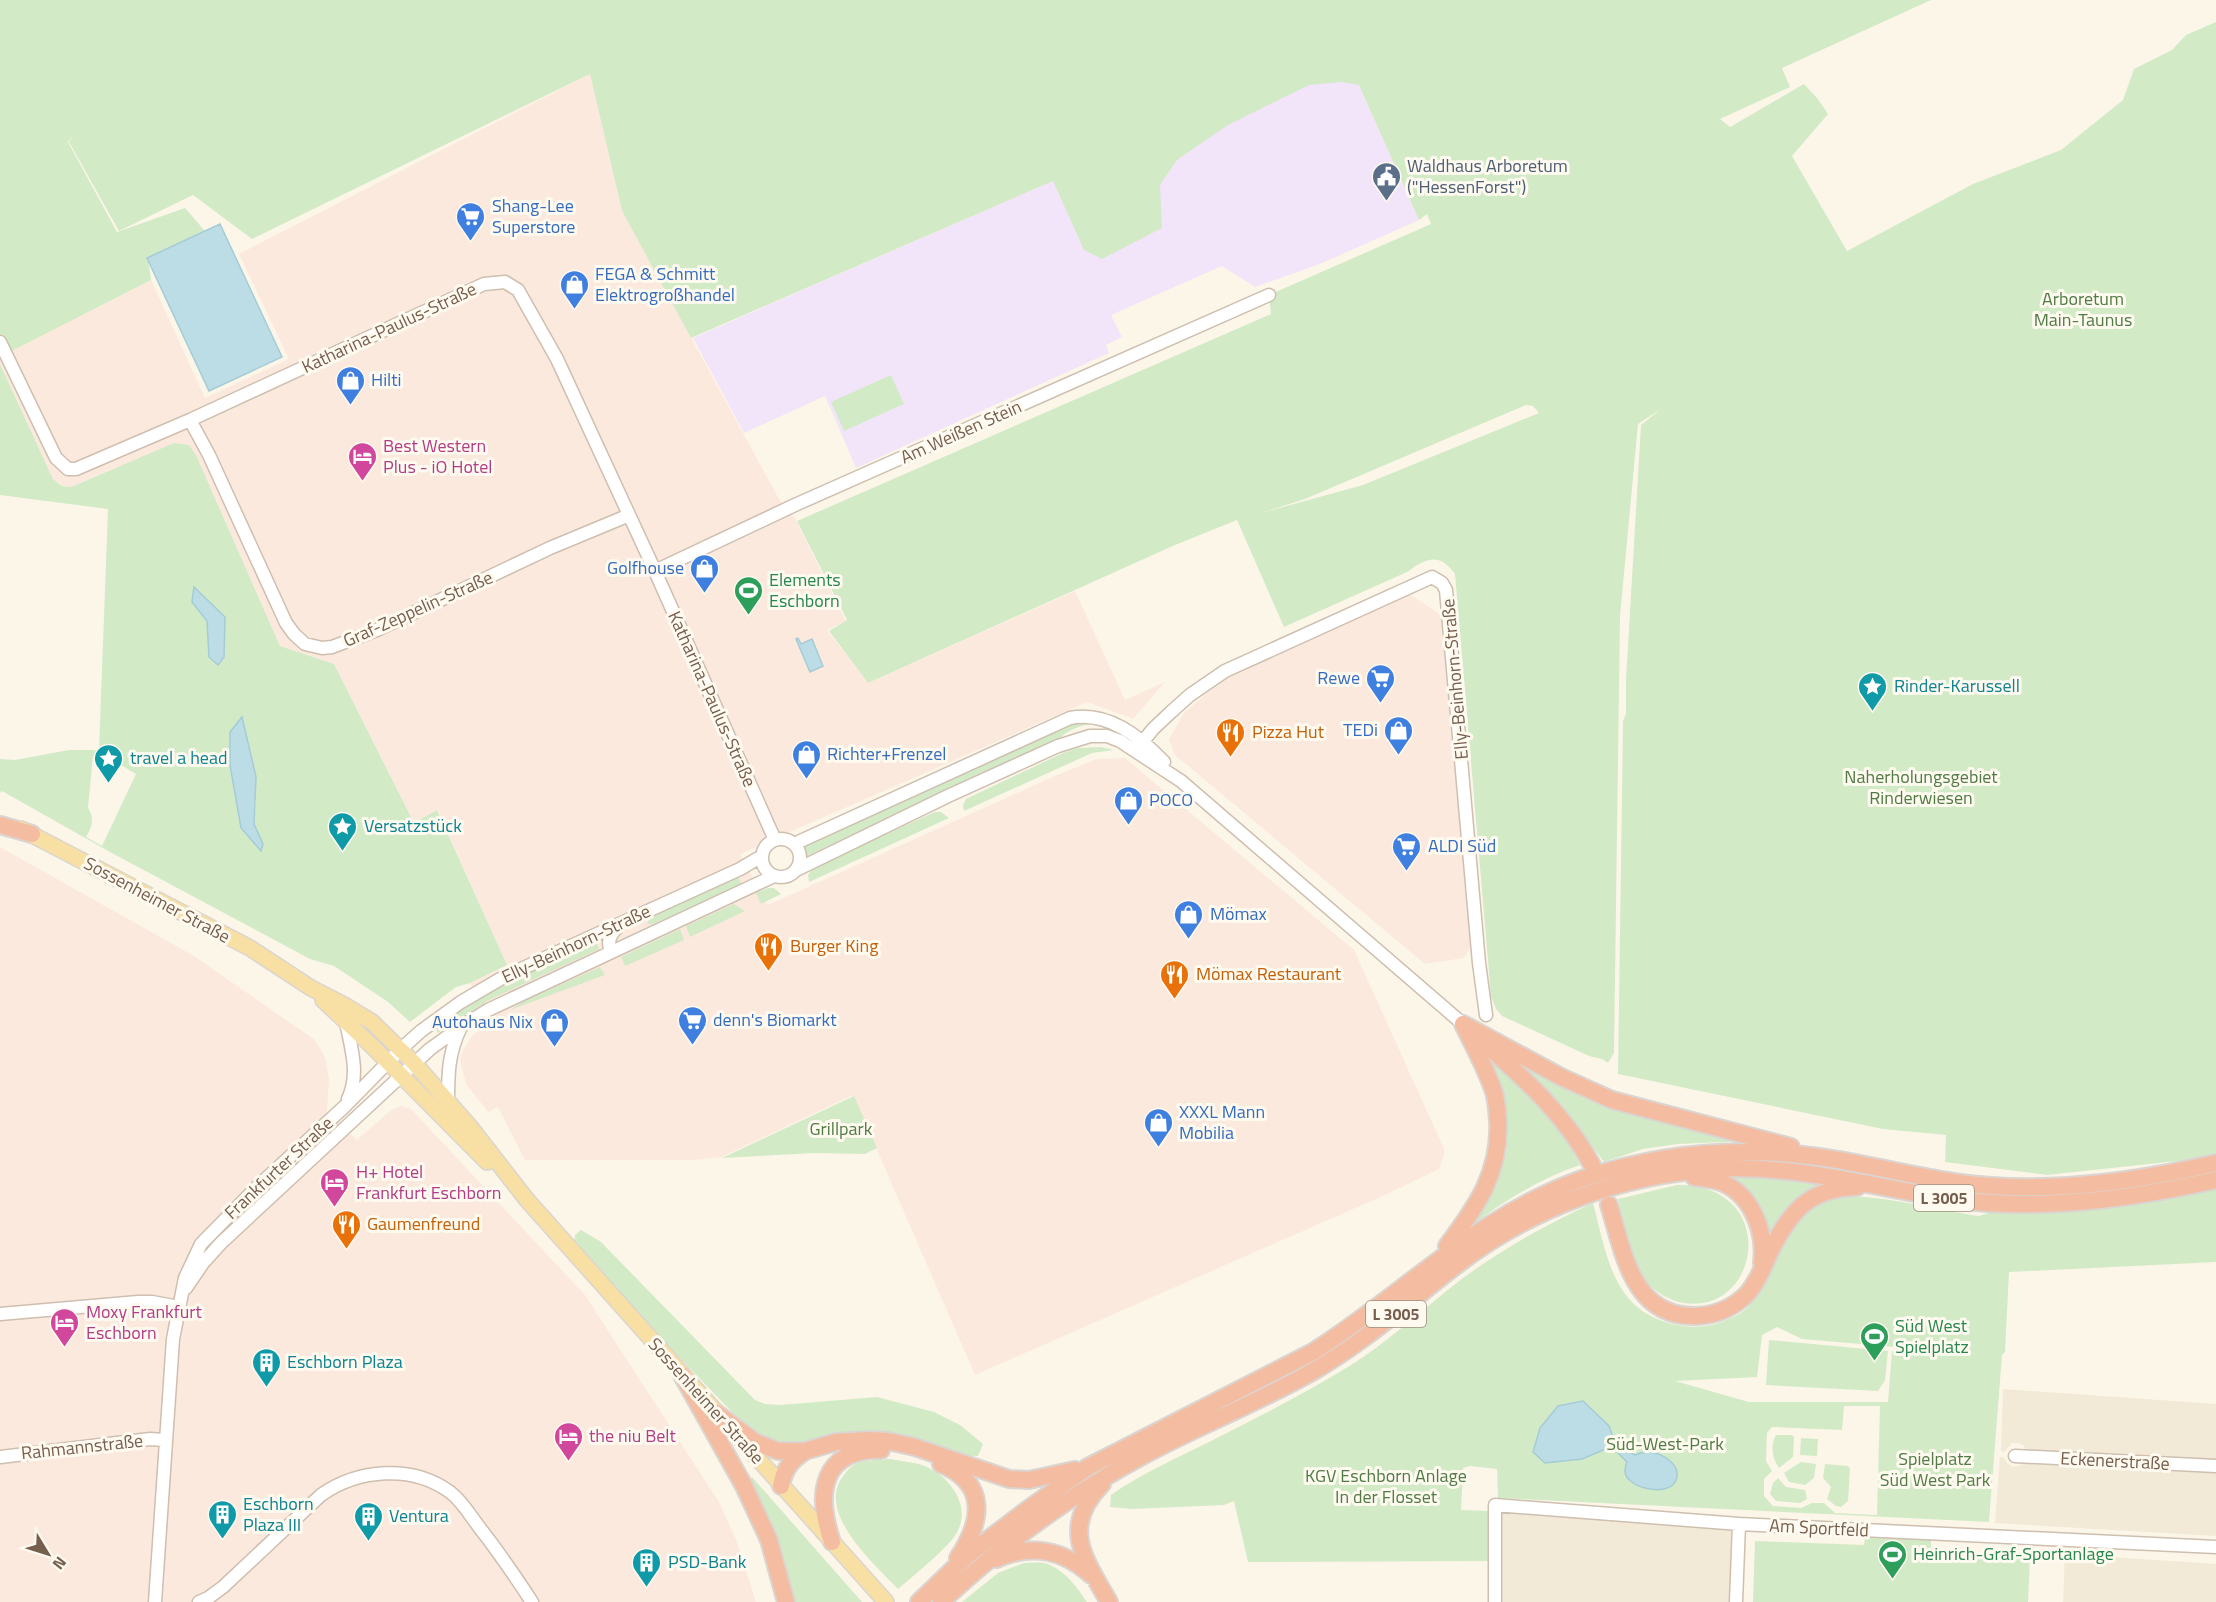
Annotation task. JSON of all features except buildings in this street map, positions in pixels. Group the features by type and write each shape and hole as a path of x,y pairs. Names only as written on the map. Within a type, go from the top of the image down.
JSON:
{"highway":[{"path":"0,825 32,834"},
{"path":"1463,1024 1561,1077 1612,1100 1838,1161"},
{"path":"1463,1024 1552,1107 1575,1137 1592,1165"},
{"path":"1433,1263 1480,1199 1496,1159 1498,1143 1495,1095 1463,1024"},
{"name":"L 3005","path":"920,1602 949,1573 1006,1525 1088,1467 1312,1352 1342,1333 1482,1228 1523,1204 1583,1179 1669,1157 1743,1152 1790,1154 1962,1183 2034,1188 2118,1182 2216,1163"},
{"name":"L 3005","path":"941,1602 978,1567 1045,1515 1121,1467 1290,1384 1321,1366 1379,1327 1460,1262 1499,1236 1565,1203 1611,1187 1673,1173 1762,1168 1816,1173 1958,1200 2039,1205 2121,1199 2216,1180"},
{"path":"1673,1173 1717,1181 1742,1197 1753,1212 1760,1228 1763,1250 1761,1272"},
{"path":"1609,1205 1633,1280 1651,1301 1667,1310 1695,1316 1722,1311 1745,1295 1761,1272 1790,1217 1815,1195 1845,1187 1881,1186"},
{"path":"682,1375 744,1486 769,1540 786,1602"},
{"path":"715,1412 741,1433 766,1448 778,1451 805,1451"},
{"path":"781,1486 787,1467 796,1456 836,1442 888,1441 926,1451 998,1476 1020,1480 1047,1478 1088,1467"},
{"path":"832,1542 823,1510 823,1498 829,1474 844,1458 855,1453 867,1450 900,1451 935,1461 951,1469 966,1480 976,1500 978,1512 972,1534 949,1573"},
{"path":"1109,1602 1083,1556 1080,1518 1084,1506 1092,1495 1121,1467"},
{"path":"978,1567 1013,1552 1038,1550 1079,1565 1094,1578"}],"main road":[{"name":"Sossenheimer Straße","path":"0,818 250,948 310,988 362,1015 414,1064 487,1149 526,1200"},
{"name":"Sossenheimer Straße","path":"310,988 388,1062 526,1200 883,1599"}],"street":[{"name":"Katharina-Paulus-Straße","path":"0,342 56,458 68,469 76,469 190,420 484,284 505,282 519,290 552,349 627,516 655,571 775,840"},
{"name":"Am Weißen Stein","path":"655,571 797,504 1269,295"},
{"name":"Graf-Zeppelin-Straße","path":"190,420 209,455 286,623 305,644 322,648 332,647 377,630 550,548 627,516"},
{"name":"Elly-Beinhorn-Straße","path":"1139,746 1153,729 1190,695 1225,671 1432,577 1442,583 1446,590 1479,963 1486,1015"},
{"name":"Elly-Beinhorn-Straße","path":"794,844 1070,718 1085,715 1107,720 1463,1024"},
{"name":"Elly-Beinhorn-Straße","path":"414,1064 462,1026 488,1010 774,876 788,876 948,796 1074,740 1090,736 1107,736 1139,746"},
{"path":"775,840 785,840 794,844 799,854 799,865 796,870"},
{"name":"Elly-Beinhorn-Straße","path":"401,1050 421,1031 461,1002 502,978 740,869 762,856 766,846 775,840"},
{"path":"762,856 764,866 774,876"},
{"path":"610,952 608,945 612,933 626,920"},
{"path":"344,1107 354,1079 352,1051 346,1022"},
{"path":"448,1103 449,1062 454,1041 462,1026"},
{"name":"Frankfurter Straße","path":"155,1602 172,1346 190,1262 207,1236 401,1050"},
{"name":"Frankfurter Straße","path":"180,1303 193,1277 221,1243 414,1064"},
{"path":"0,1314 145,1302 180,1303"},
{"name":"Rahmannstraße","path":"0,1457 150,1439 164,1440"},
{"name":"Eckenerstraße","path":"2015,1456 2216,1466"},
{"path":"199,1602 223,1587 321,1495 337,1484 361,1476 390,1473 421,1478 437,1484 459,1500 506,1561 532,1602"},
{"name":"Am Sportfeld","path":"1495,1602 1495,1505 1739,1524 2216,1547"},
{"path":"1736,1602 1739,1524"}],"shaded area":[{"path":"1345,53 1419,220 1320,264 1255,287 1222,266 1111,315 1122,337 1106,345 1109,353 856,468 825,396 744,433 693,338"},
{"path":"590,74 622,211 785,510 795,518 846,621 827,630 868,683 1075,591 1125,700 1165,682 1133,719 1087,702 740,854 768,905 1057,775 1097,759 1125,758 1354,950 1445,1151 1439,1169 1385,1195 975,1375 853,1095 722,1157 694,1160 525,1160 498,1107 488,1112 466,1084 460,1059 462,1052 473,1035 490,1023 470,983 507,965 438,811 414,823 334,664 280,646 196,455 112,469 71,487 62,486 53,479 0,364 0,357 151,280 205,398 289,359 239,254"},
{"path":"1408,593 1445,618 1475,940 1464,958 1425,964 1175,755 1169,739 1184,713 1231,676"},
{"path":"0,847 194,956 315,1040 325,1057 329,1079 327,1111 357,1140 390,1111 401,1106 411,1109 585,1295 719,1502 737,1542 756,1602 0,1602"},
{"path":"2003,1389 2216,1404 2216,1463 2028,1454 2024,1446 2019,1443 2012,1443 2004,1452 2001,1451"},
{"path":"2000,1457 2004,1457 2013,1467 2022,1465 2027,1459 2216,1473 2216,1536 1995,1523"},
{"path":"1491,1508 1742,1524 1740,1602 1491,1602"},
{"path":"2065,1554 2216,1564 2216,1602 2063,1602"}],"green space":[{"path":"0,0 1931,0 1782,68 1790,87 1720,119 1730,127 1804,84 1828,114 1792,156 1847,251 1973,184 2061,150 2123,100 2134,69 2172,50 2186,35 2216,22 2216,1154 2186,1160 2047,1175 1945,1162 1946,1135 1883,1129 1618,1074 1623,721 1626,714 1641,425 1661,409 1638,424 1620,616 1614,1053 1608,1063 1502,1016 1496,1009 1491,996 1455,574 1443,562 1432,560 1420,563 1407,572 1284,627 1237,520 1175,545 868,683 829,631 847,620 797,521 1271,314 1269,295 1431,224 1427,214 1419,220 1359,85 1342,82 1309,85 1228,125 1177,160 1160,185 1162,228 1102,259 1084,250 1053,181 691,338 622,211 590,74 252,239 193,195 119,231 69,142 74,135 68,142 117,232 185,208 205,231 148,258 151,280 0,357","holes":["1526,405 1533,406 1539,413 1363,485 1261,513 1305,499"]},
{"path":"0,364 53,479 62,486 71,487 174,443 189,445 196,455 280,646 334,664 414,823 437,810 507,965 470,983 456,987 410,1022 388,1002 334,966 310,959 110,852 2,791 0,793 0,759 15,760 69,750 99,750 108,509 0,495","holes":["230,732 256,800 254,824 241,828 230,765","93,756 116,762 136,774 102,846 86,837 92,822 88,808"]},
{"path":"891,375 904,404 844,431 831,402"},
{"path":"1102,722 1075,728 1061,737 807,856 802,845 1071,723"},
{"path":"1101,747 1114,750 1092,753 964,811 963,805 966,799 1063,753 1078,748"},
{"path":"935,812 941,812 949,818 809,882 808,875 815,866"},
{"path":"737,874 742,885 653,924 647,924 651,913"},
{"path":"774,888 781,894 761,904 756,893"},
{"path":"734,904 745,911 690,937 686,926"},
{"path":"680,929 684,940 625,966 621,957"},
{"path":"595,940 599,949 487,1001 438,1033 435,1028 493,991"},
{"path":"600,967 605,975 510,1010 524,1001"},
{"path":"1482,1052 1549,1118 1580,1165 1549,1177 1520,1193 1465,1231 1494,1187 1506,1156 1508,1139 1504,1103"},
{"path":"1521,1063 1628,1112 1670,1124 1749,1141 1678,1144 1643,1149 1604,1162 1564,1107"},
{"name":"Grillpark","path":"854,1096 877,1148 865,1154 814,1153 722,1158"},
{"path":"1757,1175 1812,1178 1827,1187 1766,1247 1762,1211 1757,1203 1743,1188 1720,1177"},
{"path":"1677,1185 1710,1190 1733,1205 1745,1225 1748,1248 1743,1271 1730,1289 1710,1301 1684,1303 1658,1292 1640,1273 1629,1242 1618,1199"},
{"path":"2216,1188 2216,1262 2009,1272 2005,1352 2002,1355 1989,1522 1498,1498 1497,1469 1470,1466 1463,1468 1461,1510 1490,1511 1490,1561 1248,1562 1234,1501 1224,1505 1132,1509 1110,1507 1111,1495 1123,1487 1334,1375 1380,1345 1463,1278 1494,1257 1542,1228 1593,1203 1608,1260 1624,1293 1636,1306 1652,1317 1672,1324 1693,1327 1720,1323 1742,1312 1764,1285 1796,1222 1823,1200 1855,1196 1876,1198 1979,1216 1992,1212 2083,1211","holes":["1777,1327 1802,1339 1976,1354 1892,1351 1888,1402 1749,1402 1675,1381 1757,1377 1762,1335","1844,1406 1880,1406 1877,1515 1835,1513 1824,1503 1812,1503 1801,1508 1773,1506 1764,1496 1764,1479 1772,1471 1766,1461 1767,1433 1772,1427 1842,1430"]},
{"path":"581,1230 601,1242 755,1400 765,1404 780,1405 877,1397 934,1412 960,1425 983,1444 978,1456 880,1433 844,1433 806,1441 781,1443 751,1432 612,1287 574,1244 575,1235"},
{"path":"1769,1340 1888,1351 1885,1380 1878,1391 1766,1385"},
{"path":"1776,1435 1794,1437 1793,1457 1779,1468 1773,1452"},
{"path":"1801,1438 1818,1439 1817,1456 1800,1455"},
{"path":"890,1459 922,1465 942,1476 956,1493 962,1513 961,1524 952,1540 898,1589 865,1555 844,1526 836,1497 839,1483 846,1471 854,1465 865,1461"},
{"path":"1801,1462 1816,1464 1814,1478 1805,1485 1789,1482 1784,1473"},
{"path":"1825,1464 1848,1466 1850,1469 1848,1501 1841,1507 1827,1499 1831,1487 1823,1478"},
{"path":"752,1477 862,1602 793,1602 748,1482"},
{"path":"1778,1478 1786,1487 1805,1490 1807,1499 1800,1503 1776,1501 1770,1494 1773,1483"},
{"name":"Heinrich-Graf-Sportanlage","path":"1865,1535 1931,1538 1931,1548 2030,1557 2028,1602 1753,1602 1755,1541 1864,1545"},
{"path":"1024,1563 1051,1565 1074,1584 1087,1602 962,1602 998,1573"}],"water":[{"path":"220,224 282,357 209,391 147,258"},
{"path":"194,587 225,617 224,657 218,665 209,657 207,621 192,602"},
{"path":"798,638 801,644 812,639 823,666 810,672 796,639"},
{"path":"242,717 256,777 254,824 263,844 261,851 241,828 230,765 230,732"},
{"path":"1583,1401 1609,1426 1616,1445 1635,1455 1650,1452 1672,1462 1677,1475 1671,1487 1656,1490 1632,1482 1625,1471 1627,1462 1617,1452 1608,1448 1582,1459 1545,1463 1533,1452 1540,1428 1558,1406"}],"place":[{"name":"Waldhaus Arboretum (\"HessenForst\")","path":"1386,202"},
{"name":"Shang-Lee Superstore","path":"471,242"},
{"name":"FEGA & Schmitt Elektrogroßhandel","path":"574,310"},
{"name":"Hilti","path":"350,406"},
{"name":"Best Western Plus - iO Hotel","path":"362,482"},
{"name":"Golfhouse","path":"705,594"},
{"name":"Elements Eschborn","path":"748,616"},
{"name":"Rewe","path":"1381,704"},
{"name":"Rinder-Karussell","path":"1873,712"},
{"name":"TEDi","path":"1399,756"},
{"name":"Pizza Hut","path":"1231,758"},
{"name":"Richter+Frenzel","path":"806,780"},
{"name":"travel a head","path":"109,784"},
{"name":"POCO","path":"1128,826"},
{"name":"Versatzstück","path":"343,852"},
{"name":"ALDI Süd","path":"1407,872"},
{"name":"Mömax","path":"1189,940"},
{"name":"Burger King","path":"769,972"},
{"name":"Mömax Restaurant","path":"1175,1000"},
{"name":"denn's Biomarkt","path":"692,1046"},
{"name":"Autohaus Nix","path":"554,1048"},
{"name":"XXXL Mann Mobilia","path":"1158,1148"},
{"name":"H+ Hotel Frankfurt Eschborn","path":"335,1208"},
{"name":"Gaumenfreund","path":"346,1250"},
{"name":"Moxy Frankfurt Eschborn","path":"65,1348"},
{"name":"Süd West Spielplatz","path":"1874,1362"},
{"name":"Eschborn Plaza","path":"266,1388"},
{"name":"the niu Belt","path":"568,1462"},
{"name":"Eschborn Plaza III","path":"222,1540"},
{"name":"Ventura","path":"368,1542"},
{"name":"Heinrich-Graf-Sportanlage","path":"1892,1580"},
{"name":"PSD-Bank","path":"647,1588"}],"park label":[{"name":"Arboretum Main-Taunus","path":"2083,309"},
{"name":"Naherholungsgebiet Rinderwiesen","path":"1921,787"},
{"name":"Süd-West-Park","path":"1665,1444"},
{"name":"Spielplatz Süd West Park","path":"1935,1469"},
{"name":"KGV Eschborn Anlage In der Flosset","path":"1386,1486"}]}
